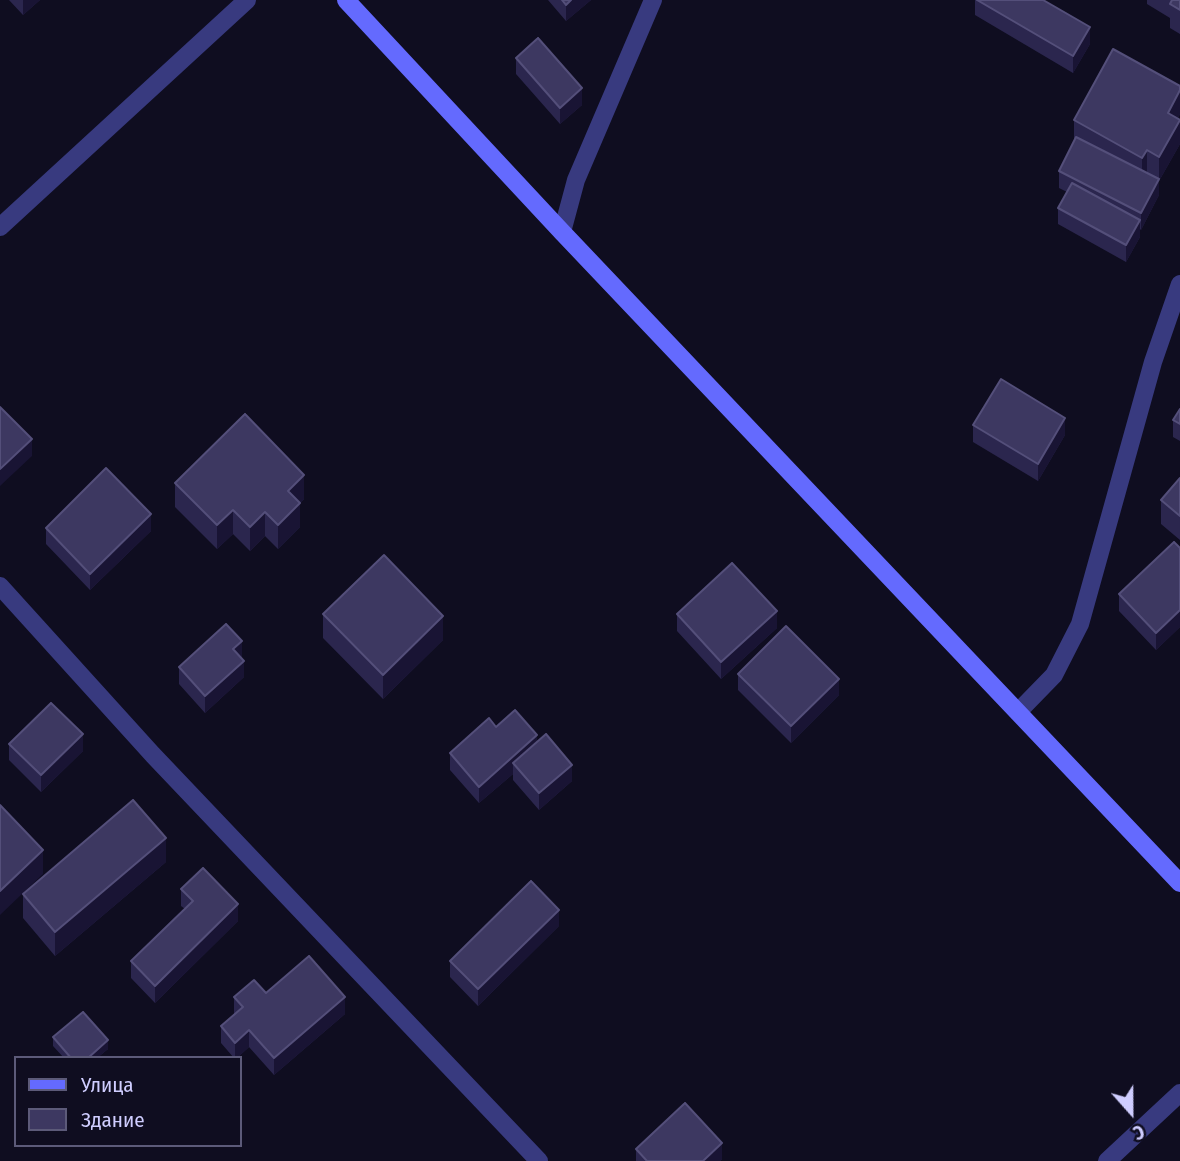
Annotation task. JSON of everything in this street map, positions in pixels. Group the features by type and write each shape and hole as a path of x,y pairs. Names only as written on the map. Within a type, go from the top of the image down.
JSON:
{"street":[{"path":"0,227 247,0"},
{"path":"346,0 562,232 1180,883"},
{"path":"562,232 576,180 653,0"},
{"path":"1018,712 1054,674 1080,625 1153,362 1180,284"},
{"path":"0,586 153,755 539,1161"},
{"path":"1107,1161 1180,1093"}],"building":[{"path":"977,0 1043,0 1090,27 1073,56"},
{"path":"1172,0 1180,0 1180,10 1170,4"},
{"path":"538,38 582,88 560,108 516,58"},
{"path":"1113,49 1180,86 1168,113 1180,120 1159,157 1147,150 1142,158 1074,120"},
{"path":"1076,137 1159,179 1141,213 1059,171"},
{"path":"1072,183 1140,220 1126,245 1058,208"},
{"path":"1001,379 1065,418 1038,464 973,425"},
{"path":"0,407 32,439 0,469"},
{"path":"1180,409 1180,424 1173,420"},
{"path":"245,414 304,475 288,491 300,503 278,525 265,512 250,527 233,510 217,525 175,483"},
{"path":"106,468 151,514 90,574 46,528"},
{"path":"1180,478 1180,516 1161,500"},
{"path":"1174,542 1180,548 1180,610 1156,633 1119,594"},
{"path":"384,555 443,616 383,675 323,614"},
{"path":"732,563 777,611 721,662 677,614"},
{"path":"226,624 242,641 233,649 244,661 205,696 179,667"},
{"path":"786,626 839,679 791,726 738,674"},
{"path":"51,703 83,734 41,775 9,744"},
{"path":"515,710 537,735 479,787 450,753 489,718 496,727"},
{"path":"546,734 572,765 539,793 513,763"},
{"path":"133,800 166,838 55,932 23,894"},
{"path":"0,805 43,850 0,891"},
{"path":"203,868 238,904 155,986 131,961 193,901 181,889"},
{"path":"531,881 559,910 478,989 450,961"},
{"path":"309,956 345,997 274,1058 249,1030 235,1043 221,1026 243,1007 234,997 254,980 266,993"},
{"path":"83,1012 108,1040 90,1056 69,1056 53,1037"},
{"path":"685,1103 722,1143 703,1161 647,1161 636,1149"}]}
